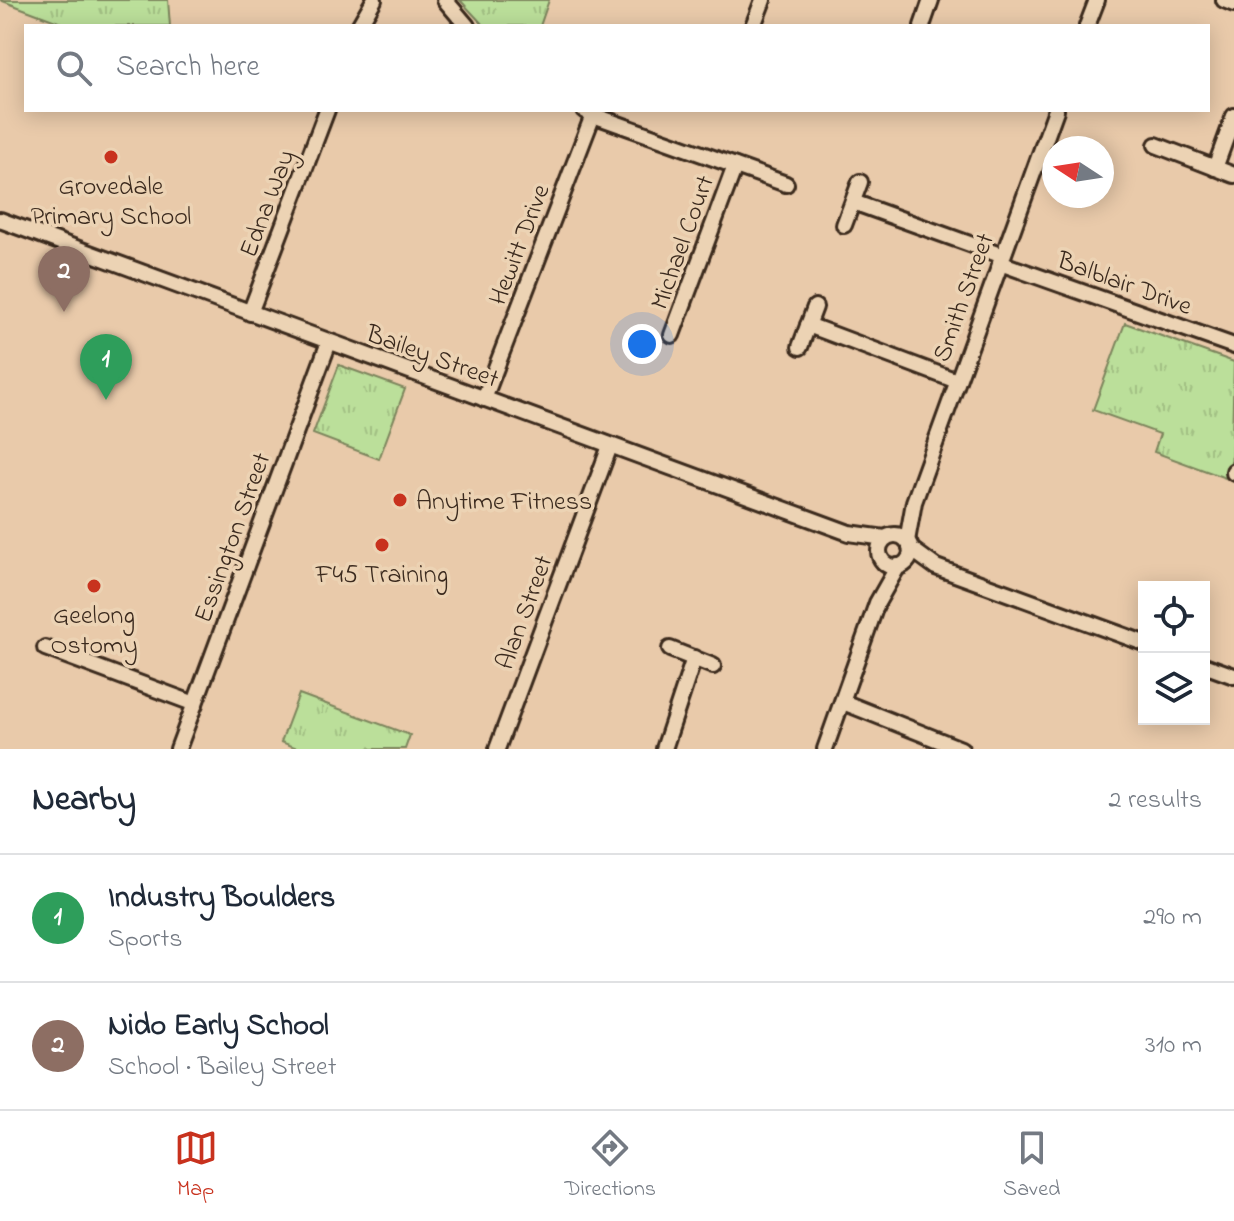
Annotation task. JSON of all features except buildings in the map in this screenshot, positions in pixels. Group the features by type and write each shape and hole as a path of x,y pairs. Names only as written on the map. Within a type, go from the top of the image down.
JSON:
{"street":[{"path":"360,24 374,0"},
{"path":"445,0 465,24"},
{"path":"754,24 763,0"},
{"path":"923,24 931,0"},
{"path":"1088,24 1097,0"},
{"path":"1224,0 1234,4"},
{"name":"Edna Way","path":"250,313 326,112"},
{"name":"Michael Court","path":"588,112 786,184"},
{"name":"Hewitt Drive","path":"484,399 588,112"},
{"name":"Smith Street","path":"909,544 914,502 1055,112"},
{"path":"1215,168 1234,116"},
{"path":"1156,145 1234,175"},
{"name":"Michael Court","path":"672,335 735,166"},
{"path":"844,225 860,182"},
{"name":"Balblair Drive","path":"853,202 1234,346"},
{"name":"Bailey Street","path":"0,220 884,546 909,544 936,567"},
{"path":"800,347 815,307"},
{"path":"808,325 957,381"},
{"name":"Essington Street","path":"178,749 329,342"},
{"name":"Alan Street","path":"497,749 610,446"},
{"name":"Smith Street","path":"825,749 877,603 884,546 914,502"},
{"path":"901,565 909,544"},
{"name":"Bailey Street","path":"884,546 886,565 936,567 1138,641"},
{"name":"Smith Street","path":"877,603 901,565"},
{"path":"45,648 195,704"},
{"path":"670,649 713,666"},
{"path":"664,749 694,658"},
{"path":"1210,667 1234,676"},
{"path":"843,702 961,749"}],"green space":[{"path":"0,0 168,0 170,24 64,24"},
{"path":"460,0 549,0 541,24 482,24"},
{"path":"1125,323 1234,362 1231,480 1154,452 1160,434 1093,410"},
{"path":"339,365 405,389 379,459 313,434"},
{"path":"299,694 410,735 405,749 300,749 281,742"}],"place":[{"name":"Grovedale Primary School","path":"111,157"},
{"name":"Nido Early School","path":"64,312"},
{"name":"Industry Boulders","path":"106,400"},
{"name":"Anytime Fitness","path":"400,500"},
{"name":"F45 Training","path":"382,545"},
{"name":"Geelong Ostomy","path":"94,586"}]}
